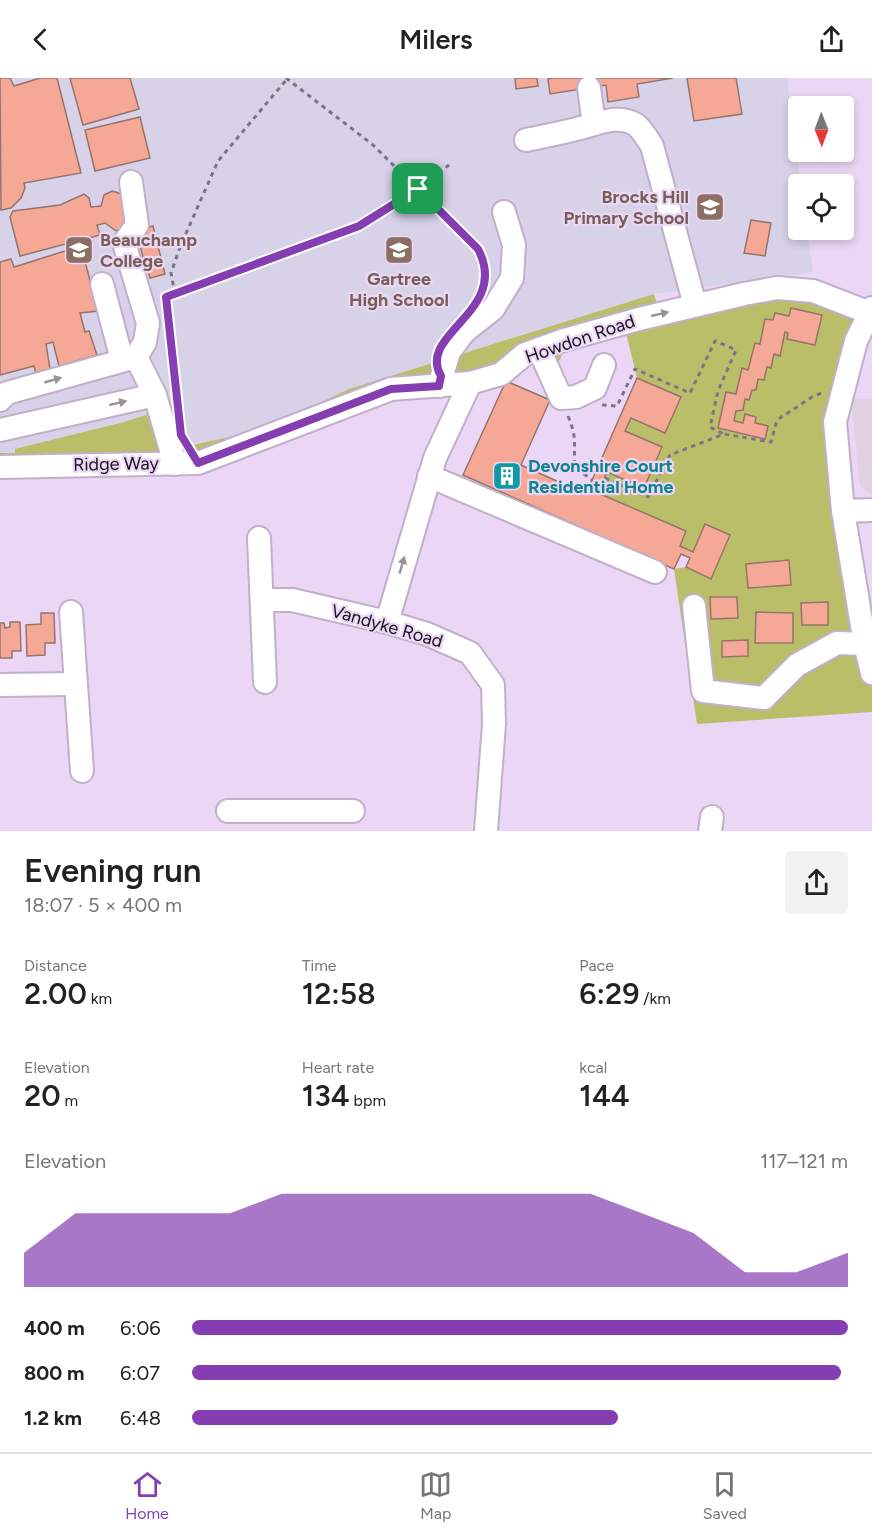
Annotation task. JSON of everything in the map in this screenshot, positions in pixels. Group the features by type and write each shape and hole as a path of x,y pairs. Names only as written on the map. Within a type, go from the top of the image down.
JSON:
{"street":[{"path":"589,88 594,124"},
{"path":"526,140 580,129 603,121 620,120 634,124 645,134 652,146 695,305"},
{"path":"0,400 7,393 129,359 145,342 147,323 124,243 136,225 131,182"},
{"path":"439,386 449,352 464,332 493,309 512,278 514,245 504,212"},
{"path":"102,284 129,359 155,394 175,464"},
{"name":"Howdon Road","path":"470,383 501,374 525,354 539,349 628,322 777,288 813,291 871,311"},
{"path":"871,311 856,341 835,422 843,511 872,674"},
{"path":"539,349 561,398 576,397 595,388 604,365"},
{"path":"387,622 435,458 470,383"},
{"name":"Ridge Way","path":"0,467 198,463 391,389 470,383"},
{"path":"0,430 155,394"},
{"path":"429,476 655,572"},
{"path":"843,511 872,510"},
{"path":"259,538 265,682"},
{"name":"Vandyke Road","path":"261,600 292,600 387,622 427,634 470,653 492,685 494,724 486,831"},
{"path":"694,606 703,691 765,698 797,665 837,643 865,644"},
{"path":"71,612 82,771"},
{"path":"0,685 75,684"},
{"path":"228,811 295,821 353,811"}],"path":[{"path":"175,294 171,273 218,161 287,78 373,145 478,249 484,261 486,276 483,292"},
{"path":"177,401 166,297 359,226 418,189 449,165"},
{"path":"596,405 617,406 635,369 690,393 715,341 736,350 718,391 710,427 724,434 771,442 777,420 812,397 845,383"},
{"path":"561,398 574,430 575,467 592,480"},
{"path":"605,478 648,497 670,455 724,434"}],"shaded area":[{"path":"0,78 787,78 789,96 788,162 798,162 800,174 788,174 788,240 808,240 813,272 654,294 349,389 286,419 233,436 180,448 0,453"},
{"path":"851,399 872,399 872,495 860,486"}],"green space":[{"path":"777,288 870,313 838,459 872,688 872,712 697,724 674,569 686,567 711,579 730,535 706,524 693,552 680,546 685,531 598,493 607,472 644,488 662,447 625,431 631,418 665,433 681,397 637,378 626,333 564,350 558,364 571,402 566,410 539,349 501,374 391,389 198,463 0,467 0,453 15,453 15,449 124,422 175,406 180,448 233,436 286,419 349,389 654,294 660,314","holes":["789,561 791,585 748,588 747,564"]}],"building":[{"path":"0,78 10,78 14,86 40,78 57,78 81,173 24,183 25,188 21,198 11,208 1,210"},
{"path":"70,78 130,78 139,109 83,125"},
{"path":"515,78 537,78 538,86 516,89"},
{"path":"673,78 637,84 639,97 608,102 606,85 550,94 548,79"},
{"path":"687,78 736,78 742,114 694,121"},
{"path":"140,117 150,158 95,171 85,130"},
{"path":"112,191 122,194 126,227 116,231 105,223 97,225 100,235 20,256 10,217 13,211 60,205 84,194 89,198 91,207 101,206 104,195"},
{"path":"751,220 771,223 765,256 744,253"},
{"path":"153,226 165,274 150,278 147,266 136,269 133,259 143,257 136,231"},
{"path":"81,246 98,311 80,313 85,332 89,331 97,355 59,366 53,342 46,344 50,369 36,374 34,366 0,375 0,262 11,259 14,267"},
{"path":"791,308 822,315 815,345 787,339 788,333 785,332 780,356 774,354 771,368 767,367 764,380 758,379 756,390 752,390 749,400 745,399 743,410 736,411 734,421 743,423 745,414 756,417 755,423 768,426 765,439 718,428 726,392 736,394 742,368 748,370 755,343 760,344 765,319 773,320 775,313 789,316"},
{"name":"Devonshire Court Residential Home","path":"637,378 681,397 665,433 631,418 625,431 662,447 644,488 607,472 598,493 686,531 680,546 693,552 705,524 730,535 711,579 686,567 690,558 681,554 674,569 463,475 506,381 550,400 521,465 586,494"},
{"path":"789,560 791,585 748,588 746,564"},
{"path":"710,597 737,597 738,618 711,619"},
{"path":"828,602 828,625 802,625 801,603"},
{"path":"756,612 793,613 793,643 755,643"},
{"path":"41,613 54,613 55,643 45,643 45,655 27,656 26,625 41,624"},
{"path":"10,622 20,622 21,651 12,651 12,658 0,658 0,623 4,623 5,628 10,627"},
{"path":"748,640 748,656 722,657 722,641"}],"place":[{"name":"Brocks Hill Primary School","path":"710,207"},
{"name":"Beauchamp College","path":"79,250"},
{"name":"Gartree High School","path":"399,250"},
{"name":"Devonshire Court Residential Home","path":"507,476"}],"route":[{"path":"418,189 478,249 484,261 486,276 481,298 444,343 435,358 441,376 439,386 391,389 198,463 181,435 166,297 359,226 418,189"}]}
